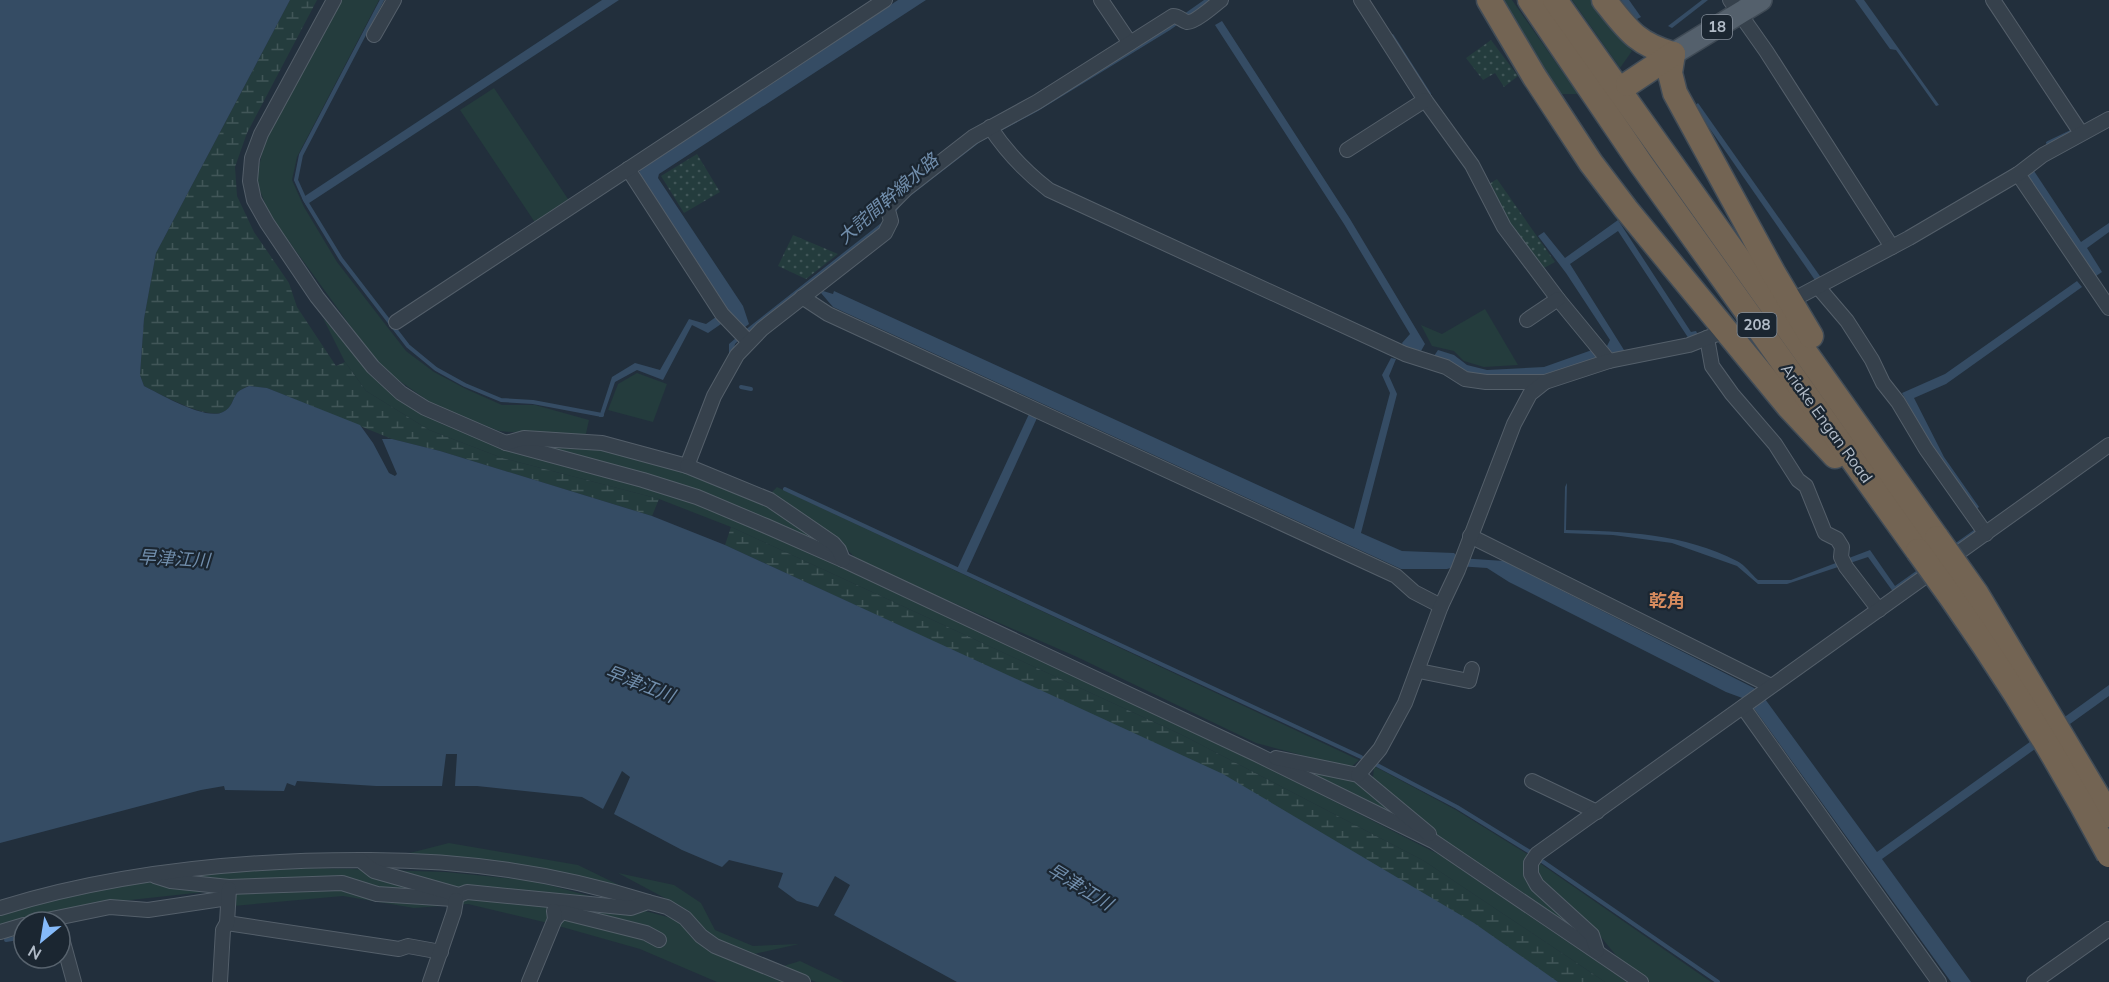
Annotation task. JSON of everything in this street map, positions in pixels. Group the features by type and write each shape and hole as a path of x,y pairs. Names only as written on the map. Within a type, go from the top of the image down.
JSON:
{"highway":[{"path":"1489,0 1534,76 1591,163 1626,209 1788,406 1902,528"},
{"name":"Ariake Engan Road","path":"1530,0 1608,94 1915,507 1928,545 2084,807 2109,855"},
{"name":"Ariake Engan Road","path":"1555,0 1608,94 1648,173 1902,528 1928,545 1976,593 2109,815"},
{"path":"1604,0 1637,39 1652,48 1673,54"},
{"path":"1567,125 1608,94 1673,54"},
{"path":"1673,54 1670,73 1675,93 1838,387 1915,507"}],"main road":[{"name":"18","path":"1673,54 1734,7 1761,0"}],"street":[{"path":"334,0 261,134 252,158 250,181 254,200 267,223 317,297 373,367 401,393 424,408 507,444 644,480 697,497 843,560 1257,754 1433,841 1641,982"},
{"path":"374,35 394,0"},
{"path":"396,322 885,0"},
{"path":"1101,0 1130,43"},
{"path":"687,466 714,396 745,338 762,329 885,233 890,216 889,206 906,189 973,136 993,132 1173,16 1193,21 1221,0"},
{"path":"1361,0 1425,100 1472,165 1504,227 1558,299 1609,361"},
{"path":"1994,0 2081,133"},
{"path":"1734,7 1772,60 1892,247"},
{"path":"1347,150 1425,100"},
{"path":"1798,297 1892,247 2018,174 2043,155 2109,119"},
{"path":"993,132 1039,183 1049,190 1405,354 1446,367 1465,379 1485,382 1545,382 1609,361 1689,345 1712,336 1712,366 1732,394 1775,444 1798,480 1806,486 1825,533 1837,539 1842,547 1844,562 1879,610"},
{"path":"628,170 722,315 745,338"},
{"path":"2018,174 2109,308"},
{"path":"1818,287 1846,321 1926,449 1986,534"},
{"path":"802,297 828,314 1396,576 1414,592 1441,606"},
{"path":"1527,320 1558,299"},
{"path":"1358,775 1380,749 1405,703 1419,671 1441,606 1458,570 1523,404 1530,394 1545,382"},
{"path":"507,444 524,438 602,443 687,466 770,500 833,543 843,560"},
{"path":"1597,951 1592,935 1537,885 1531,874 1531,863 1537,854 2109,445"},
{"path":"1470,536 1767,689"},
{"path":"1419,671 1469,681 1472,669"},
{"path":"1744,706 1939,982"},
{"path":"1257,754 1358,775 1427,830 1433,841"},
{"path":"1532,781 1597,812"},
{"path":"0,908 125,877 239,864 303,860 439,863 540,875 606,889 667,907 686,918 701,936 715,946 804,982"},
{"path":"360,860 374,872 457,897"},
{"path":"150,874 171,881 229,893"},
{"path":"72,916 110,907 147,910 229,893 342,883 377,894 457,897 467,892 631,908 648,902"},
{"path":"220,982 223,930 227,923 229,893"},
{"path":"430,982 457,897"},
{"path":"554,900 555,919"},
{"path":"529,982 555,919 562,912 646,933 658,940"},
{"path":"227,923 399,949 408,946 441,952"},
{"path":"2034,982 2109,929"}],"green space":[{"path":"290,0 317,0 247,133 235,167 237,196 254,232 289,283 297,307 336,366 345,362 366,391 429,430 502,458 659,499 652,516 440,451 392,439 267,388 248,386 238,392 226,410 216,414 184,405 144,386 140,375 144,319 156,253"},
{"path":"341,0 379,0 297,157 292,180 304,207 337,262 406,351 434,372 502,405 535,405 589,420 585,438 499,431 434,405 381,368 269,214 256,180 265,140"},
{"path":"1504,0 1512,0 1578,94 1558,94 1526,48"},
{"path":"1572,0 1591,0 1632,51 1620,68"},
{"path":"1491,40 1518,76 1504,87 1495,73 1483,80 1466,58"},
{"path":"494,88 570,202 536,224 460,110"},
{"path":"697,154 720,192 684,213 661,176"},
{"path":"1497,179 1555,262 1544,268 1507,221 1489,184"},
{"path":"793,235 838,254 806,279 778,266"},
{"path":"1485,309 1518,365 1484,367 1464,361 1454,351 1432,346 1421,325 1442,334"},
{"path":"323,318 374,377 402,402 442,424 506,448 663,492 758,529 1225,746 1440,855 1627,982 1605,982 1424,861 1184,736 731,527 659,499 502,458 429,430 366,391 345,362"},
{"path":"637,373 667,384 653,422 608,410 618,384"},
{"path":"536,446 606,447 704,479 776,509 831,550"},
{"path":"777,487 1359,760 1350,768 1256,743 1077,657 858,561 844,546 772,492"},
{"path":"731,527 1184,736 1424,861 1605,982 1535,982 980,663 725,545"},
{"path":"1288,764 1353,781 1412,824"},
{"path":"1374,766 1456,810 1529,855 1524,870 1531,885 1578,930 1440,838 1373,778"},
{"path":"449,843 578,865 629,890 556,871 402,855"},
{"path":"1538,862 1711,982 1650,982 1623,964 1601,937 1543,885 1536,872"},
{"path":"290,868 446,872 534,881 675,919 710,951 787,982 717,982 640,949 548,923 468,904 414,908 343,896 233,906 238,882 213,891 103,903 72,911 17,910 62,898 190,876"},
{"path":"618,873 674,885 701,903 715,930 753,946 799,944 750,955 711,939 689,911"},
{"path":"12,912 12,926 0,929 0,915"},
{"path":"800,961 844,982 816,982 780,967"}],"water":[{"name":"早津江川","path":"0,0 290,0 156,253 144,319 140,375 144,386 195,410 215,414 228,408 242,389 249,386 267,388 360,425 373,443 389,473 395,476 397,474 382,439 392,439 440,451 652,516 725,545 1223,774 1474,923 1558,982 957,982 834,915 850,885 835,876 818,907 797,901 778,887 783,873 729,860 722,867 682,850 614,814 630,777 622,771 603,809 582,797 477,786 455,786 457,754 446,754 442,786 376,786 297,781 295,786 287,783 284,791 225,790 224,786 0,843"},
{"path":"602,0 619,0 306,205 302,198"},
{"path":"898,0 926,0 659,174 658,178 743,306 749,324 745,327 729,314 639,175 640,169"},
{"path":"1204,0 1212,0 1170,30 1038,111 980,142 905,200 886,224 739,340 735,344 733,353 729,354 729,344 885,220 904,196 979,139 1167,26"},
{"path":"1621,0 1629,0 1641,17 1635,20"},
{"path":"1702,0 1708,0 1672,28 1668,26"},
{"path":"1855,0 1864,0 1939,105 1936,106 1896,50 1890,49"},
{"path":"1222,21 1350,219 1425,344 1421,351 1403,346 1402,343 1410,334 1344,224 1215,25"},
{"path":"1698,103 1822,279 1817,283 1694,106"},
{"path":"2034,171 2081,242 2109,223 2109,232 2087,248 2102,272 2096,276 2027,175"},
{"path":"1618,220 1691,332 1696,331 1699,337 1689,339 1618,231 1570,264 1624,350 1617,355 1608,350 1610,340 1566,273 1538,236 1544,232 1565,258"},
{"path":"2077,281 2082,287 1946,384 1914,398 1944,457 1979,507 1974,511 1939,460 1902,393 1945,374"},
{"path":"823,291 833,294 834,291 1354,529 1390,393 1382,375 1391,358 1396,359 1389,376 1397,394 1361,533 1402,551 1454,553 1459,558 1504,561 1754,688 1765,699 1877,852 2109,685 2109,696 1882,859 1971,982 1951,982 1745,699 1726,692 1509,582 1487,568 1457,566 1447,569 1401,569 833,307 821,293"},
{"path":"716,317 721,324 708,333 692,325 663,380 637,370 615,382 603,417 599,417 612,377 635,363 660,370 689,319 706,324"},
{"path":"1438,350 1454,355 1467,365 1487,370 1544,367 1592,350 1596,355 1595,359 1545,375 1473,374 1459,368 1449,360 1434,356"},
{"path":"1029,414 1037,418 966,573 957,569"},
{"path":"1567,483 1566,530 1632,533 1696,545 1737,561 1758,580 1791,580 1870,550 1895,586 1974,530 1977,534 1894,593 1868,557 1787,584 1758,584 1737,566 1672,543 1613,535 1564,533"}],"waterway":[{"path":"382,0 301,155 296,180 305,200 341,259 408,346 436,369 465,385 501,400 533,402 602,415"},
{"path":"1392,36 1429,94"},
{"path":"2048,143 2071,132"},
{"name":"大詫間幹線水路","path":"741,387 751,389"},
{"path":"785,489 1361,757"},
{"path":"1377,765 1457,807 1530,852"},
{"path":"1542,861 1718,982"},
{"path":"6,940 12,939"}],"district":[{"name":"乾角","path":"1667,601"}]}
